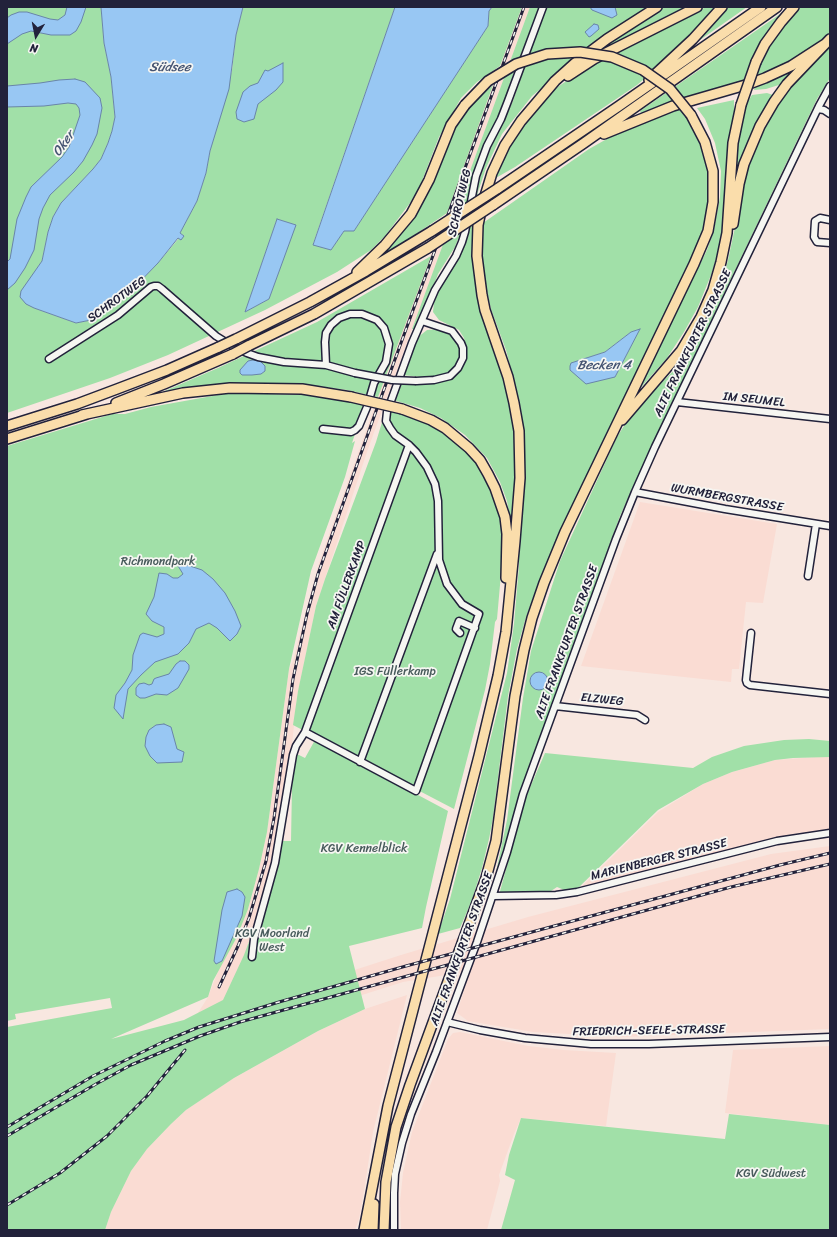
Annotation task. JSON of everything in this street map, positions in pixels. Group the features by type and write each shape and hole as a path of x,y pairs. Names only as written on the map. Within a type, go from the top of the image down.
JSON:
{"highway":[{"path":"364,1230 381,1140 406,1036 475,770 506,632 515,541 520,462 519,431 512,390 485,310 482,295 477,256 478,225 487,187 505,145 521,121 555,81 575,63 607,39 657,7"},
{"path":"544,95 565,78 589,62 697,7"},
{"path":"619,106 693,39 722,7"},
{"path":"7,426 77,404 167,370 236,339 346,282 432,231 497,189 761,7"},
{"path":"82,416 164,384 233,354 314,314 428,248 584,143 777,7"},
{"path":"606,445 630,410 673,361 695,329 713,290 724,247 728,219 730,165 741,105 756,62 765,44 794,7"},
{"path":"584,143 652,114 765,78 791,66 827,41"},
{"path":"724,247 731,237 739,184 744,164 760,126 774,102 787,84 827,41"},
{"path":"346,282 386,245 410,214 429,180 451,125 465,104 488,81 516,64 547,54 580,52 612,57 643,70 670,89 691,115 705,142 713,172 714,202 704,241 565,532 544,583 532,618 515,696 496,841 486,878 396,1127 386,1182 384,1230"},
{"path":"7,439 82,416 183,393 230,388 302,389 351,396 402,409 431,420 457,437 480,460 495,488 505,517 507,534 505,607 500,662"},
{"path":"373,1230 375,1189 381,1140"}],"street":[{"name":"SCHROTWEG","path":"49,359 118,315 151,287 158,286 216,336 232,346 258,357 284,362 326,365 355,373 392,380 434,380 450,376 458,368 463,358 461,343 452,331 422,321 435,290 456,256 462,242 475,182 487,146 508,101 543,7"},
{"name":"ALTE FRANKFURTER STRASSE","path":"394,1230 394,1188 402,1143 419,1092 447,1022 493,896 523,794 616,539 635,492 677,402 830,86"},
{"path":"818,109 824,110 830,114"},
{"path":"830,220 820,218 815,221 814,237 816,242 830,243"},
{"path":"323,429 351,432 359,426 366,411 374,383 386,362 388,344 384,328 377,320 362,314 350,314 339,318 331,325 326,333 326,365"},
{"path":"305,732 416,791 479,614 462,604 452,592 441,569 438,552 439,510 437,492 433,480 416,452 395,435 386,421 387,412 412,343 422,321"},
{"name":"IM SEUMEL","path":"677,402 830,419"},
{"name":"AM FÜLLERKAMP","path":"252,957 254,939 274,863 293,755 296,746 305,732 409,445"},
{"name":"WURMBERGSTRASSE","path":"635,492 725,509 830,526"},
{"path":"808,576 816,524"},
{"path":"360,762 438,552"},
{"path":"460,634 456,629 459,621 475,628"},
{"path":"751,633 746,680 747,683 750,685 830,694"},
{"name":"ELZWEG","path":"555,706 637,715 645,720"},
{"name":"MARIENBERGER STRASSE","path":"493,896 556,895 577,892 777,841 830,832"},
{"name":"FRIEDRICH-SEELE-STRASSE","path":"447,1022 519,1037 557,1042 591,1044 650,1044 830,1037"}],"shaded area":[{"path":"522,7 530,7 368,449 316,606 298,692 287,786 273,862 257,920 224,1012 401,955 528,917 771,854 830,846 830,1029 622,1037 533,1032 468,1021 457,1013 470,971 403,982 204,1045 191,1024 208,997 219,969 237,937 248,909 267,832 289,669 293,661 318,566 378,397"},
{"path":"640,502 777,524 763,603 746,602 739,669 732,669 731,682 581,666"},
{"path":"830,757 830,829 792,834 581,887 658,812 703,784 732,772 775,760"},
{"path":"407,995 373,1132 359,1219 355,1230 105,1230 111,1212 131,1171 147,1149 186,1110 234,1078 318,1031 365,1009"},
{"path":"460,1032 528,1046 616,1053 606,1126 521,1118 499,1175 500,1181 487,1230 401,1230 400,1202 403,1173 412,1132 448,1039 453,1033"},
{"path":"830,1046 830,1125 725,1113 733,1050"}],"green space":[{"path":"7,7 101,7 104,43 111,77 115,117 112,131 101,159 61,203 53,217 48,232 42,261 36,270 34,308 76,323 91,320 126,296 158,263 179,238 184,236 180,233 197,201 206,173 210,151 232,70 236,35 243,7 395,7 313,244 331,250 344,231 354,231 488,26 489,11 492,7 522,7 500,66 477,82 461,98 439,137 420,186 410,203 385,236 371,250 337,272 265,310 168,355 110,378 7,413","holes":["277,219 295,225 269,299 245,312"]},
{"path":"530,7 539,7 510,83 506,101 489,135 475,171 462,229 455,247 438,274 427,303 414,329 412,329"},
{"path":"545,7 652,7 573,62 532,96 502,134 486,168 478,192 473,229 474,269 477,293 508,390 516,439 516,466 511,524 507,501 500,482 487,458 465,435 441,418 420,408 393,400 398,385 442,382 456,375 463,367 467,356 464,338 459,330 439,320 433,312 434,303 438,291 461,254 485,163 513,101"},
{"path":"663,7 687,7 604,48 602,47"},
{"path":"706,7 719,7 710,18 637,85 515,167 494,179 501,159 516,134 544,99 559,86 595,62"},
{"path":"726,7 747,7 700,40 698,38"},
{"path":"801,7 830,7 830,34 798,57 755,78 770,46"},
{"path":"783,12 756,51 743,81 641,113 640,111"},
{"path":"830,45 830,78 817,99 620,516 519,796 504,853 497,873 507,820 523,698 531,651 560,561 617,437 629,418 639,406 677,367 707,320 722,283 749,164 757,138 774,108 789,87"},
{"path":"796,68 782,84 766,89 754,90 756,84"},
{"path":"493,85 447,213 376,261 399,235 456,121 468,106"},
{"path":"767,93 773,95 773,97 737,179 735,180 736,153 747,103 752,95"},
{"path":"734,100 734,113 728,145 722,231 718,252 711,275 698,307 684,332 667,358 637,392 707,250 714,230 720,197 721,171 715,143 705,119 697,108"},
{"path":"680,108 698,130 708,163 710,198 701,237 565,520 539,582 526,617 517,649 508,696 493,818 482,868 472,900 460,928 438,934 450,899 507,673 514,624 519,566 519,538 525,467 521,410 506,350 491,309 484,278 482,249 483,223 589,149 621,131","holes":["639,330 615,377 572,363 605,352 631,332"]},
{"path":"431,256 378,397 347,390 318,386 260,384 216,385 160,394 317,322"},
{"path":"439,329 451,334 458,341 461,351 460,360 455,370 447,374 430,378 402,375 417,338 427,330"},
{"name":"Richmondpark","path":"229,393 305,395 365,404 352,443 355,441 345,477 311,571 289,669 267,832 248,909 237,937 213,981 208,997 111,1039 184,1020 223,1000 244,955 257,920 277,841 291,841 292,786 295,753 305,758 315,740 448,811 422,928 349,946 365,1009 318,1031 234,1078 186,1110 147,1149 131,1171 111,1212 105,1230 7,1230 7,1027 112,1008 110,998 15,1014 16,1019 7,1021 7,446 112,414 125,414 151,407"},
{"name":"IGS Füllerkamp","path":"386,409 416,417 448,433 461,443 484,471 497,504 501,519 503,551 497,619 495,622 490,664 485,690 454,809 293,725 298,691 316,606 376,442"},
{"path":"809,739 830,741 830,757 775,760 732,772 703,784 658,810 576,890 567,891 557,887 548,893 499,895 525,799 545,753 693,768 712,757 744,746 784,740"},
{"name":"KGV Südwest","path":"729,1114 830,1125 830,1230 501,1230 515,1180 505,1175 509,1155 521,1118 725,1139"}],"water":[{"path":"67,7 86,7 76,31 70,35 51,35 31,31 22,34 7,44 7,18 11,15 19,12 27,12 58,20 65,15"},
{"name":"Südsee","path":"101,7 243,7 236,35 229,89 210,151 206,173 197,201 180,233 184,236 181,240 178,238 158,263 126,296 91,320 76,323 34,308 26,304 20,297 21,291 42,261 48,232 53,217 61,203 101,159 112,131 115,117 111,77 104,43"},
{"path":"395,7 492,7 489,11 488,26 354,231 344,231 331,250 313,245"},
{"path":"590,7 615,7 617,15 612,18 592,10"},
{"path":"594,24 598,25 599,29 589,37 585,32"},
{"path":"283,63 283,82 276,90 258,104 254,119 244,122 237,119 236,112 243,92 250,86 258,83 265,70 268,71"},
{"path":"75,79 85,82 100,98 102,108 97,134 83,161 74,172 50,195 39,219 34,250 15,283 7,290 7,262 10,259 17,219 26,197 31,187 62,157 69,147 80,115 79,108 76,104 68,103 44,106 7,107 7,86"},
{"path":"277,219 296,225 269,299 245,312"},
{"name":"Becken 4","path":"640,329 615,377 586,384 570,370 571,363 605,352 631,332"},
{"path":"248,361 260,361 265,366 265,371 261,374 242,375 240,370"},
{"path":"175,561 202,570 213,579 225,593 241,626 237,634 230,641 217,628 209,623 196,629 189,643 178,654 155,662 128,689 123,719 114,708 116,695 132,670 133,655 140,635 143,633 157,637 164,634 164,627 152,621 146,614 154,597 159,573 167,574 173,578 178,578 183,574"},
{"path":"180,661 185,661 189,665 189,669 178,688 167,695 156,694 145,698 140,698 136,695 136,688 139,684 152,684 154,679 169,674"},
{"path":"535,672 543,672 548,677 546,688 543,690 535,690 530,685 530,677"},
{"path":"164,724 171,727 177,749 184,752 182,762 157,763 150,756 145,746 146,737 149,730 156,725"},
{"path":"237,889 242,892 245,897 242,916 222,961 216,964 214,961 222,910 227,892"}],"railway":[{"path":"219,987 249,918 266,861 274,818 293,679 307,614 318,574 524,7"},
{"path":"7,1127 93,1076 165,1041 199,1027 279,1002 406,966 780,865 830,853"},
{"path":"7,1136 131,1065 200,1036 240,1022 731,887 830,864"},
{"path":"7,1205 60,1173 107,1136 147,1096 185,1050"}],"water label":[{"name":"Oker","path":"64,144"}],"park label":[{"name":"KGV Kennelblick","path":"364,849"},
{"name":"KGV Moorland West","path":"272,941"}]}
